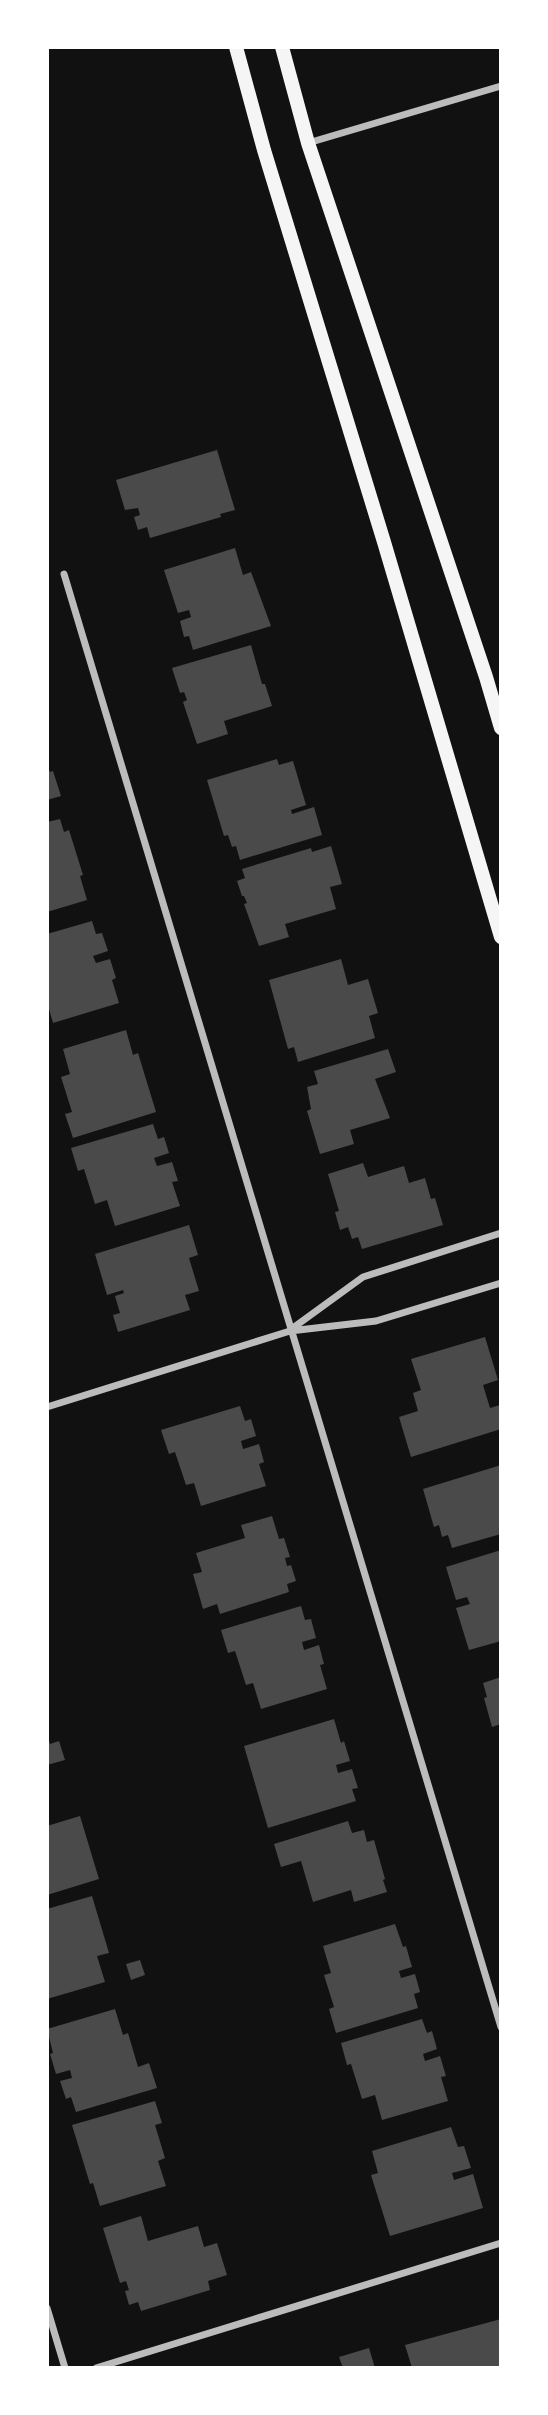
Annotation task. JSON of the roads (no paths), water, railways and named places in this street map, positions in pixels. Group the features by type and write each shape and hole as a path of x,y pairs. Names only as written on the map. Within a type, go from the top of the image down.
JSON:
{"main road":[{"path":"236,47 264,150 501,937"},
{"path":"282,47 308,143 501,729"}],"street":[{"path":"308,143 501,86"},
{"path":"64,574 501,2027"},
{"path":"290,1331 363,1277 501,1233"},
{"path":"47,1407 290,1331 376,1321 501,1283"},
{"path":"96,2368 501,2243"},
{"path":"47,2308 65,2368"}]}
